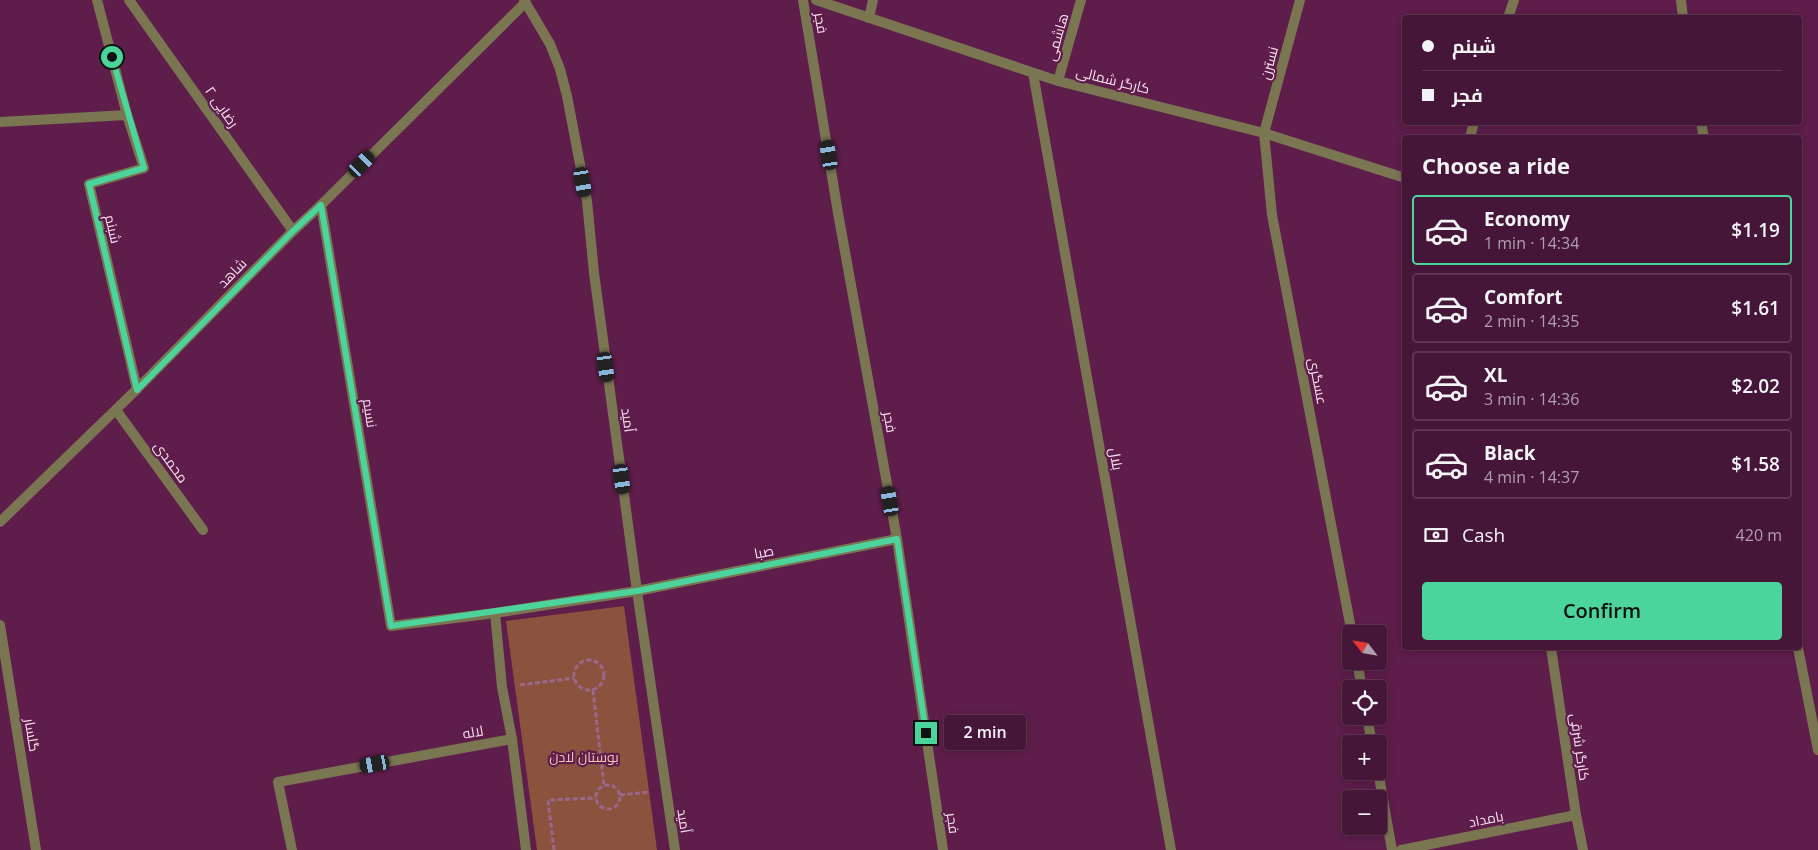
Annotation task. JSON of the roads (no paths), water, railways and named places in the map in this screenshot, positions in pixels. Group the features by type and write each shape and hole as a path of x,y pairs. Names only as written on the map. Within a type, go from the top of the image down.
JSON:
{"street":[{"name":"شبنم","path":"97,0 127,115 144,168 89,184 137,390"},
{"name":"رضایی ۲","path":"129,0 293,231"},
{"name":"فجر","path":"803,0 838,213 897,539 943,850"},
{"name":"کارگر شمالی","path":"816,0 1058,81 1264,133 1402,177"},
{"path":"868,18 873,0"},
{"name":"هاشمی","path":"1058,81 1081,0"},
{"name":"نسترن","path":"1264,133 1300,0"},
{"path":"1509,15 1514,0"},
{"path":"1681,0 1684,15"},
{"name":"شاهد","path":"0,522 137,390 293,231 525,1"},
{"name":"اُمید","path":"525,1 550,44 567,96 586,201 637,591 675,850"},
{"name":"بلال","path":"1033,73 1171,850"},
{"path":"0,122 127,115"},
{"name":"عسگری","path":"1264,133 1272,215 1350,625"},
{"name":"نسیم","path":"321,205 391,626 495,613"},
{"name":"محمدی","path":"116,410 203,530"},
{"name":"صبا","path":"495,613 637,591 897,539"},
{"path":"495,613 502,687 512,739 526,850"},
{"name":"گلسار","path":"0,625 36,850"},
{"name":"کارگر شرقی","path":"1552,650 1576,815 1584,850"},
{"path":"1798,650 1818,750"},
{"name":"لاله","path":"292,850 278,782 512,739"},
{"path":"1380,780 1392,850"},
{"name":"بامداد","path":"1401,850 1576,815"}],"park label":[{"name":"بوستان لادن","path":"584,757"}]}
